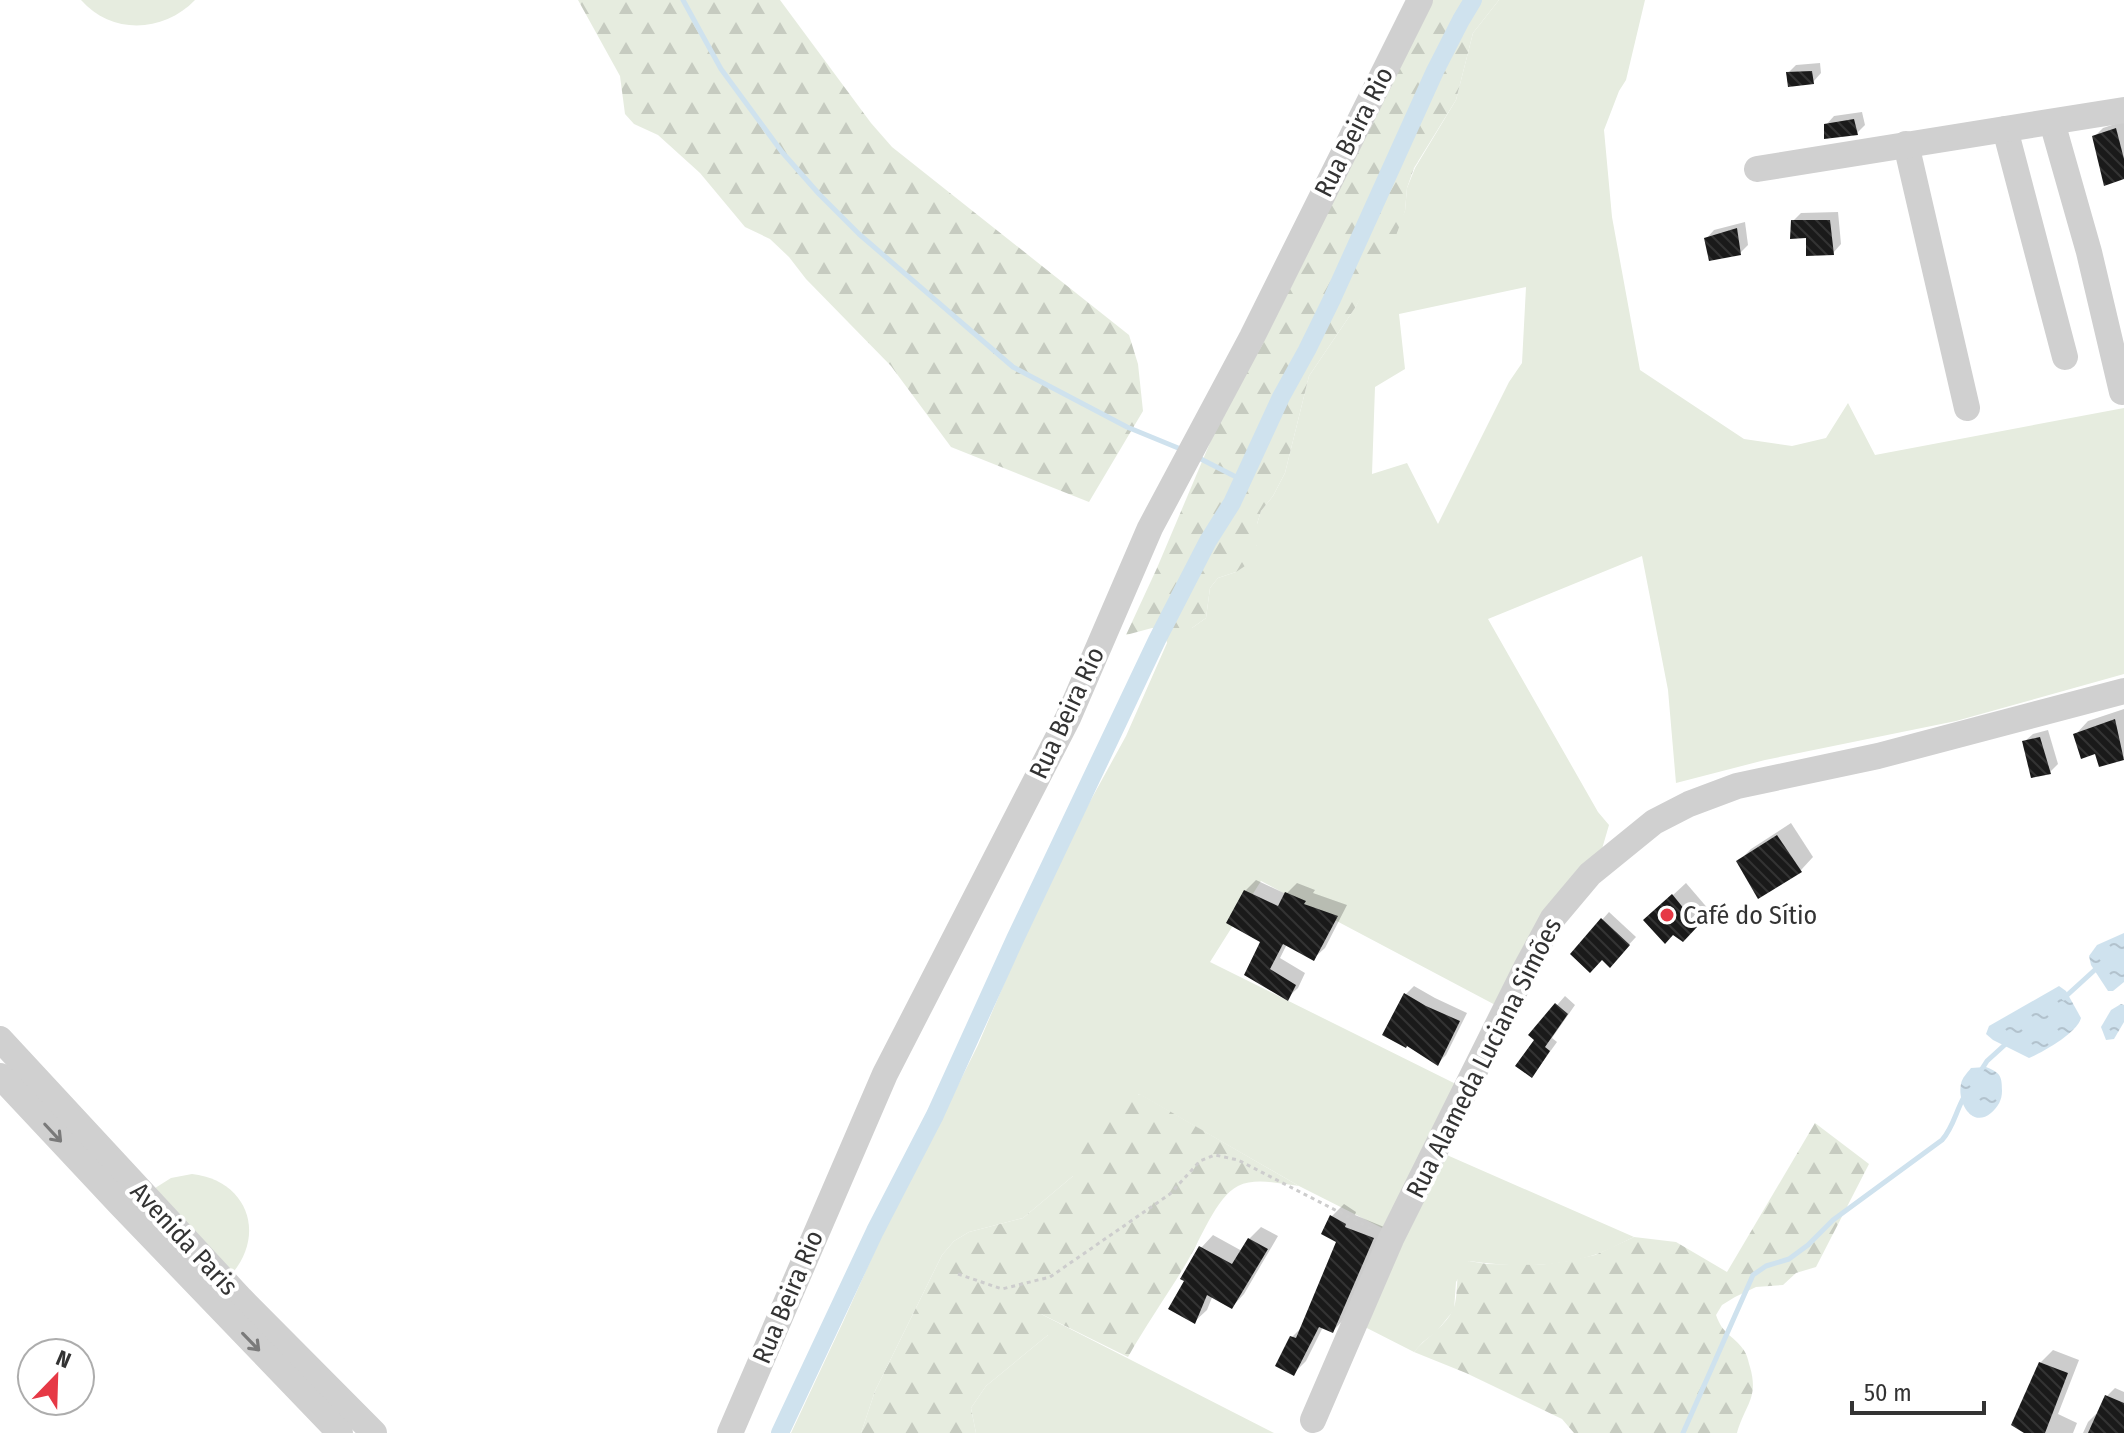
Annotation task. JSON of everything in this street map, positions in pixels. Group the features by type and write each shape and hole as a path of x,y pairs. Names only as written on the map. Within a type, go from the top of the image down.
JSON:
{"street":[{"name":"Rua Beira Rio","path":"730,1433 885,1074 1068,718 1150,528 1252,337 1420,0"},
{"path":"1757,169 2124,110"},
{"path":"2052,122 2089,252 2122,392"},
{"path":"2005,129 2065,357"},
{"path":"1906,144 1967,408"},
{"name":"Rua Alameda Luciana Simões","path":"1313,1420 1391,1239 1553,918 1590,874 1654,822 1689,804 1737,786 1878,756 2124,691"},
{"name":"Avenida Paris","path":"0,1039 241,1299 374,1433"},
{"name":"Avenida Paris","path":"0,1076 340,1433"}],"path":[{"path":"958,1274 1002,1289 1050,1277 1170,1194 1200,1161 1215,1155 1238,1160 1391,1239"}],"green space":[{"path":"81,0 195,0 168,19 138,26 107,19"},
{"path":"578,0 780,0 892,147 1129,335 1138,364 1143,411 1089,502 951,447 891,366 806,279 789,257 770,239 745,227 700,173 658,135 634,124 625,114 620,76"},
{"path":"1424,0 1499,0 1473,33 1456,100 1414,168 1407,188 1405,211 1394,241 1355,308 1309,376 1285,473 1261,511 1257,524 1257,545 1251,562 1236,572 1218,578 1210,588 1206,618 1192,628 1152,628 1126,635 1223,412"},
{"path":"1499,0 1645,0 1626,80 1604,130 1612,217 1640,370 1744,439 1792,446 1826,438 1848,403 1875,455 2124,408 2124,674 1956,721 1765,760 1676,783 1668,690 1642,556 1488,619 1598,812 1609,825 1597,866 1501,1008 1261,881 1210,962 1466,1089 1440,1152 1634,1237 1599,1253 1563,1262 1516,1265 1469,1261 1456,1282 1454,1310 1414,1352 1361,1325 1400,1237 1299,1186 1139,1094 1074,1165 1073,1176 1023,1218 969,1232 954,1241 942,1255 875,1391 861,1433 791,1433 912,1168 978,1045 1027,930 1076,827 1126,736 1167,643 1165,634 1155,635 1158,628 1192,628 1206,618 1210,588 1218,578 1236,572 1257,545 1257,524 1261,511 1285,473 1309,376 1355,308 1405,211 1407,188 1415,168 1456,100 1473,33","holes":["1526,287 1522,363 1509,382 1438,524 1407,463 1372,474 1375,387 1405,369 1399,314"]},
{"path":"1140,1094 1299,1186 1252,1182 1230,1192 1216,1209 1128,1357 1041,1314 1048,1325 1048,1335 986,1386 971,1408 976,1433 861,1433 875,1391 942,1255 954,1241 969,1232 1023,1218 1073,1176 1073,1165 1068,1155 1075,1139 1111,1105"},
{"path":"1815,1123 1869,1164 1816,1267 1796,1273 1783,1285 1756,1287 1735,1297 1722,1305 1716,1315 1725,1331 1744,1351 1752,1378 1752,1394 1737,1433 1574,1433 1562,1419 1414,1352 1451,1314 1459,1268 1469,1261 1539,1265 1568,1261 1595,1255 1634,1237 1676,1242 1727,1272"},
{"path":"192,1174 211,1178 226,1187 246,1211 248,1243 231,1275 152,1190 171,1178"},
{"path":"1039,1313 1274,1433 976,1433 971,1408 986,1386 1048,1335"}],"water":[{"path":"2124,933 2124,982 2113,991 2108,991 2091,965 2089,956 2097,945"},
{"path":"2059,986 2066,991 2081,1018 2073,1030 2059,1041 2029,1058 1986,1034 1989,1026"},
{"path":"2124,1005 2124,1022 2114,1039 2106,1040 2101,1027 2111,1010"},
{"path":"1986,1067 1999,1075 2002,1094 1993,1111 1978,1118 1972,1116 1964,1105 1961,1084 1971,1068"}],"building":[{"path":"1812,71 1814,84 1788,87 1786,72"},
{"path":"1854,119 1858,135 1824,139 1824,124"},
{"path":"2116,128 2124,159 2124,179 2104,186 2092,136"},
{"path":"1791,220 1830,220 1834,255 1806,256 1806,238 1790,239"},
{"path":"1737,228 1741,255 1709,261 1704,238"},
{"path":"2115,719 2124,760 2099,767 2095,754 2081,759 2073,734"},
{"path":"2040,737 2051,774 2031,778 2022,741"},
{"path":"1777,835 1802,872 1758,899 1736,861"},
{"path":"1244,890 1278,906 1285,892 1306,901 1304,904 1338,916 1314,961 1283,944 1270,969 1296,985 1288,1001 1244,975 1260,942 1226,923"},
{"path":"1672,894 1698,926 1683,942 1673,935 1665,944 1643,920"},
{"path":"1601,918 1630,945 1610,968 1602,960 1590,973 1570,954"},
{"path":"1404,993 1460,1021 1438,1066 1407,1046 1382,1035"},
{"path":"1555,1003 1568,1014 1545,1047 1550,1051 1532,1078 1515,1066 1534,1040 1528,1035"},
{"path":"1330,1215 1346,1224 1345,1227 1374,1238 1333,1333 1319,1327 1294,1376 1275,1366 1290,1336 1296,1338 1336,1242 1321,1234"},
{"path":"1248,1238 1268,1249 1232,1309 1207,1295 1195,1324 1168,1309 1184,1281 1180,1279 1199,1246 1232,1264"},
{"path":"2039,1362 2068,1373 2045,1433 2024,1433 2011,1425"},
{"path":"2105,1395 2124,1403 2124,1433 2088,1433"}],"waterway":[{"path":"683,0 721,69 782,152 859,234 1013,367 1127,427 1183,450"},
{"path":"780,1433 875,1231 935,1115 1157,640 1208,541 1232,503 1281,397 1332,299 1435,71 1473,0"},
{"path":"1195,456 1242,480"},
{"path":"2064,998 2098,967"},
{"path":"1980,1072 1987,1061 2009,1041"},
{"path":"1683,1433 1753,1275 1766,1266 1789,1259 1833,1220 1942,1140 1964,1097"}],"place":[{"name":"Café do Sítio","path":"1667,915"}]}
